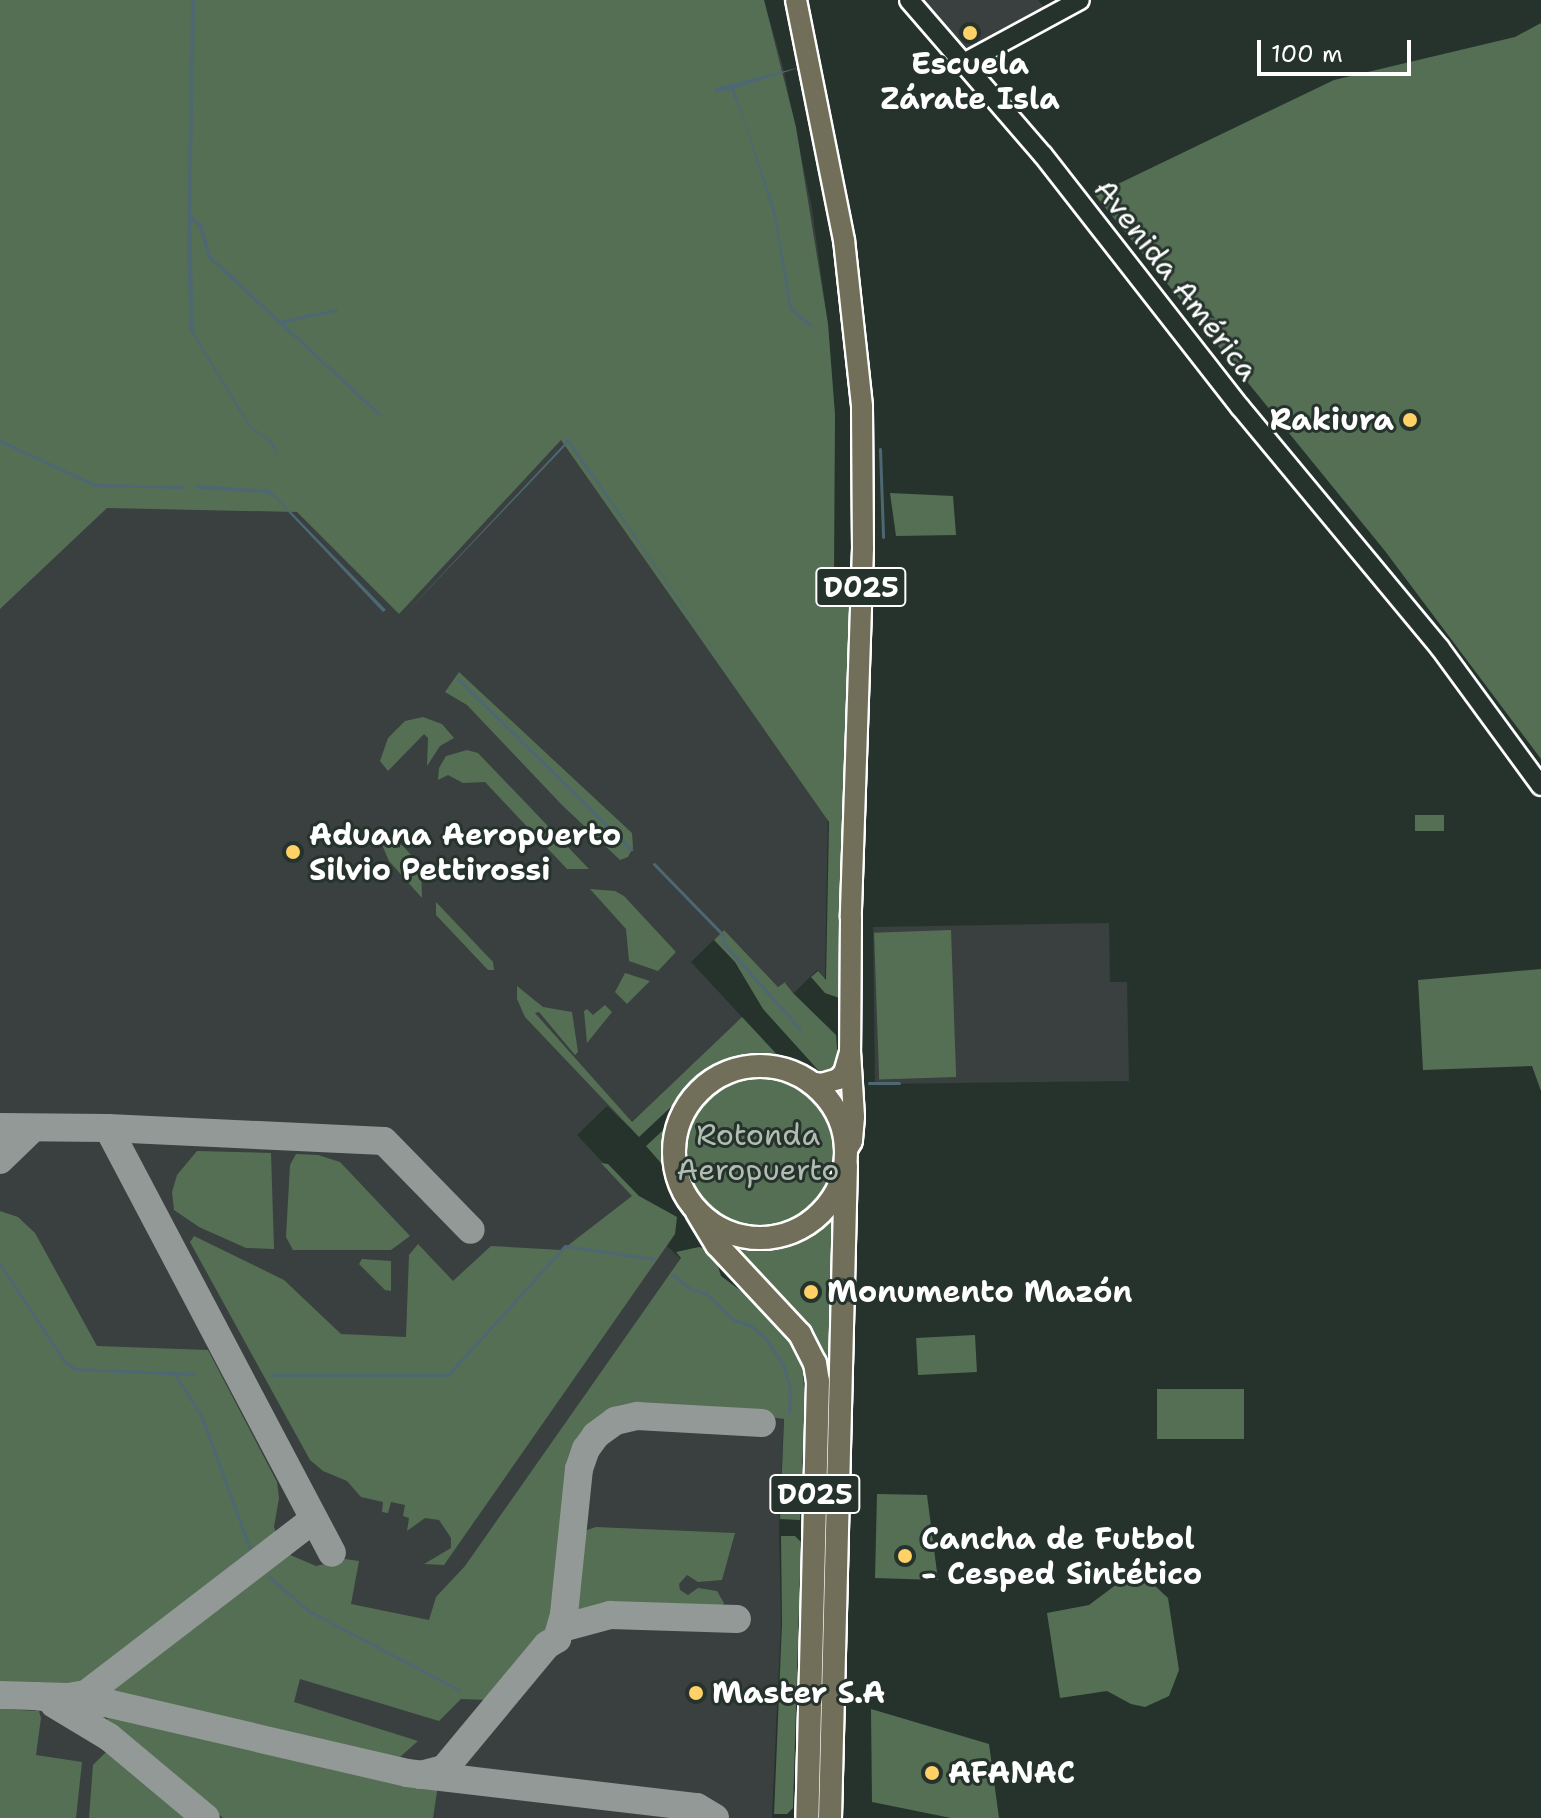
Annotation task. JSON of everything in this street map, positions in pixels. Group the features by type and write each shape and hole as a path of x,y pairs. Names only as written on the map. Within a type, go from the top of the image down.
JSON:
{"highway":[{"name":"D025","path":"807,1818 818,1381 815,1363 800,1334 717,1245 680,1186 673,1148 676,1129 695,1095 720,1077 749,1067 789,1071 810,1082 837,1113 846,1158 830,1818"},
{"name":"D025","path":"697,1212 714,1226 735,1235 758,1238 780,1236 801,1228 820,1214 834,1196 846,1158"}],"main road":[{"name":"D025","path":"796,0 844,240 862,407 863,548 853,808 850,1051 854,1117 852,1141 846,1158"},
{"name":"Avenida América","path":"909,0 1043,155 1240,407 1440,648 1541,786"},
{"path":"962,64 1080,0"},
{"path":"810,1082 821,1084 838,1079 844,1073 850,1051"}],"shaded area":[{"path":"0,0 764,0 783,67 812,209 828,324 835,415 825,980 817,970 794,993 778,987 724,930 691,962 742,1017 628,1126 607,1106 577,1135 673,1237 667,1246 704,1281 784,1410 779,1528 781,1622 772,1818 0,1818"},
{"name":"Escuela Zárate Isla","path":"912,0 1038,0 1044,7 959,58"},
{"path":"1109,923 1110,982 1127,982 1129,1081 875,1084 873,927"}],"green space":[{"path":"0,0 764,0 796,127 828,324 835,415 834,577 855,578 842,999 825,993 811,977 818,971 826,980 829,822 561,440 399,614 297,512 107,508 0,609"},
{"name":"Rakiura","path":"1541,23 1541,759 1385,551 1095,195 1334,80 1515,37"},
{"path":"890,493 953,496 956,535 896,536"},
{"path":"459,672 632,833 633,847 628,857 620,860 562,805 467,705 445,692"},
{"path":"423,717 442,724 454,738 440,746 427,766 428,738 424,734 388,771 380,761 388,738 405,721"},
{"path":"467,750 478,753 589,869 567,869 485,782 463,783 448,775 438,780 439,768 446,756"},
{"path":"1415,815 1444,815 1444,831 1415,831"},
{"path":"379,838 384,843 391,839 403,846 421,866 422,898 389,861"},
{"path":"590,889 615,891 624,896 676,952 658,971 629,961 626,929"},
{"path":"436,902 493,962 494,970 488,970 436,915"},
{"path":"724,930 778,987 787,981 785,983 793,993 836,1035 838,1060 834,1070 819,1071 763,1009 735,962 714,940"},
{"path":"951,930 956,1077 879,1080 874,933"},
{"path":"1541,969 1541,1091 1532,1066 1423,1070 1418,980"},
{"path":"625,973 650,981 627,1004 615,992"},
{"path":"517,986 543,1007 572,1012 578,1052 575,1055 539,1012 535,1013 632,1122 742,1017 784,1062 745,1061 715,1070 639,1137 525,1017 517,999"},
{"path":"605,1005 612,1012 587,1043 584,1011 587,1009 593,1015"},
{"name":"Rotonda Aeropuerto","path":"758,1072 789,1078 814,1096 832,1121 838,1152 832,1183 814,1208 789,1226 758,1232 727,1226 702,1208 684,1183 678,1152 684,1121 702,1096 727,1078"},
{"path":"672,1122 666,1148 668,1171 646,1146"},
{"path":"197,1151 271,1153 274,1249 246,1248 199,1227 174,1210 172,1192 177,1175"},
{"path":"296,1154 318,1155 340,1162 410,1236 391,1250 293,1250 286,1237 290,1165"},
{"path":"601,1163 608,1164 639,1196 677,1217 675,1234 444,1565 424,1564 451,1548 451,1538 439,1520 425,1518 407,1531 409,1518 403,1516 405,1505 391,1502 388,1513 382,1512 383,1502 361,1497 347,1481 323,1471 310,1460 190,1242 194,1236 284,1280 341,1334 406,1337 409,1255 418,1244 453,1281 491,1246 562,1250 632,1196"},
{"path":"840,1197 825,1818 812,1818 825,1377 722,1238 757,1245 785,1241 817,1225"},
{"path":"0,1211 18,1217 35,1233 97,1346 208,1350 277,1482 279,1498 274,1527 278,1539 271,1548 97,1682 79,1689 0,1682"},
{"path":"699,1247 706,1249 717,1263 721,1276 753,1300 789,1337 802,1357 805,1403 800,1520 780,1519 784,1419 740,1413 617,1408 587,1435 571,1472 550,1629 489,1700 461,1699 439,1721 300,1679 294,1702 418,1741 392,1764 115,1695 114,1686 288,1554 316,1566 345,1559 359,1561 351,1604 429,1620 436,1597 465,1566 681,1258 676,1252"},
{"path":"362,1259 391,1261 391,1291 385,1290 359,1264"},
{"path":"975,1335 977,1372 918,1375 916,1338"},
{"path":"1157,1389 1244,1389 1244,1439 1157,1439"},
{"name":"Cancha de Futbol - Cesped Sintético","path":"877,1494 927,1495 938,1580 875,1578"},
{"path":"596,1527 735,1533 722,1580 698,1582 687,1575 679,1584 680,1590 688,1595 698,1588 717,1591 724,1603 718,1610 614,1608 577,1616 581,1536"},
{"path":"781,1536 795,1536 801,1542 793,1808 787,1814 774,1814 782,1623"},
{"path":"1144,1580 1168,1598 1179,1670 1169,1696 1145,1707 1131,1704 1107,1691 1060,1698 1047,1613 1089,1605 1117,1584"},
{"path":"0,1709 39,1711 41,1718 36,1755 82,1762 76,1818 0,1818"},
{"name":"AFANAC","path":"871,1709 989,1744 999,1818 951,1818 872,1802"},
{"path":"121,1711 438,1785 433,1818 223,1818 107,1720 110,1712"},
{"path":"105,1753 121,1754 130,1759 195,1818 89,1818 93,1765"}],"water":[{"path":"191,0 195,0 191,215 202,225 211,256 381,414 379,416 208,258 199,227 191,220 194,333 251,426 272,441 280,456 265,438 249,427 190,331 187,247"},
{"path":"801,67 734,89 775,210 792,308 816,328 808,326 789,309 774,217 744,121 731,90 714,92 715,88"},
{"path":"563,437 571,442 735,680 568,443 402,617 566,442"},
{"path":"196,485 270,490 386,610 383,612 274,497 267,493 196,489"}],"waterway":[{"path":"279,322 336,310"},
{"path":"0,441 95,485 183,487"},
{"path":"880,449 883,537"},
{"path":"458,679 631,849"},
{"path":"654,864 722,934 724,944 800,1029"},
{"path":"869,1083 899,1083"},
{"path":"271,1375 448,1375 565,1246 654,1259"},
{"path":"0,1264 64,1361 75,1369 194,1374"},
{"path":"673,1275 692,1290 707,1294 732,1319 751,1326 766,1339 783,1365 790,1388 789,1412"},
{"path":"173,1372 201,1415 250,1549"},
{"path":"269,1577 309,1611 459,1690"}],"taxiway":[{"path":"0,1127 108,1128 332,1552"},
{"path":"0,1160 33,1128"},
{"path":"108,1128 384,1141 471,1230"},
{"path":"420,1775 444,1769 547,1645 557,1639 564,1614 579,1469 586,1449 596,1435 615,1421 637,1416 762,1423"},
{"path":"0,1695 68,1697 86,1694 313,1520"},
{"path":"562,1628 610,1615 737,1619"},
{"path":"34,1696 111,1704 407,1773 697,1807 715,1818"},
{"path":"54,1704 109,1737 206,1818"}],"place":[{"name":"Escuela Zárate Isla","path":"970,33"},
{"name":"Rakiura","path":"1410,420"},
{"name":"Aduana Aeropuerto Silvio Pettirossi","path":"293,852"},
{"name":"Monumento Mazón","path":"811,1292"},
{"name":"Cancha de Futbol - Cesped Sintético","path":"905,1556"},
{"name":"Master S.A","path":"696,1693"},
{"name":"AFANAC","path":"932,1773"}]}
